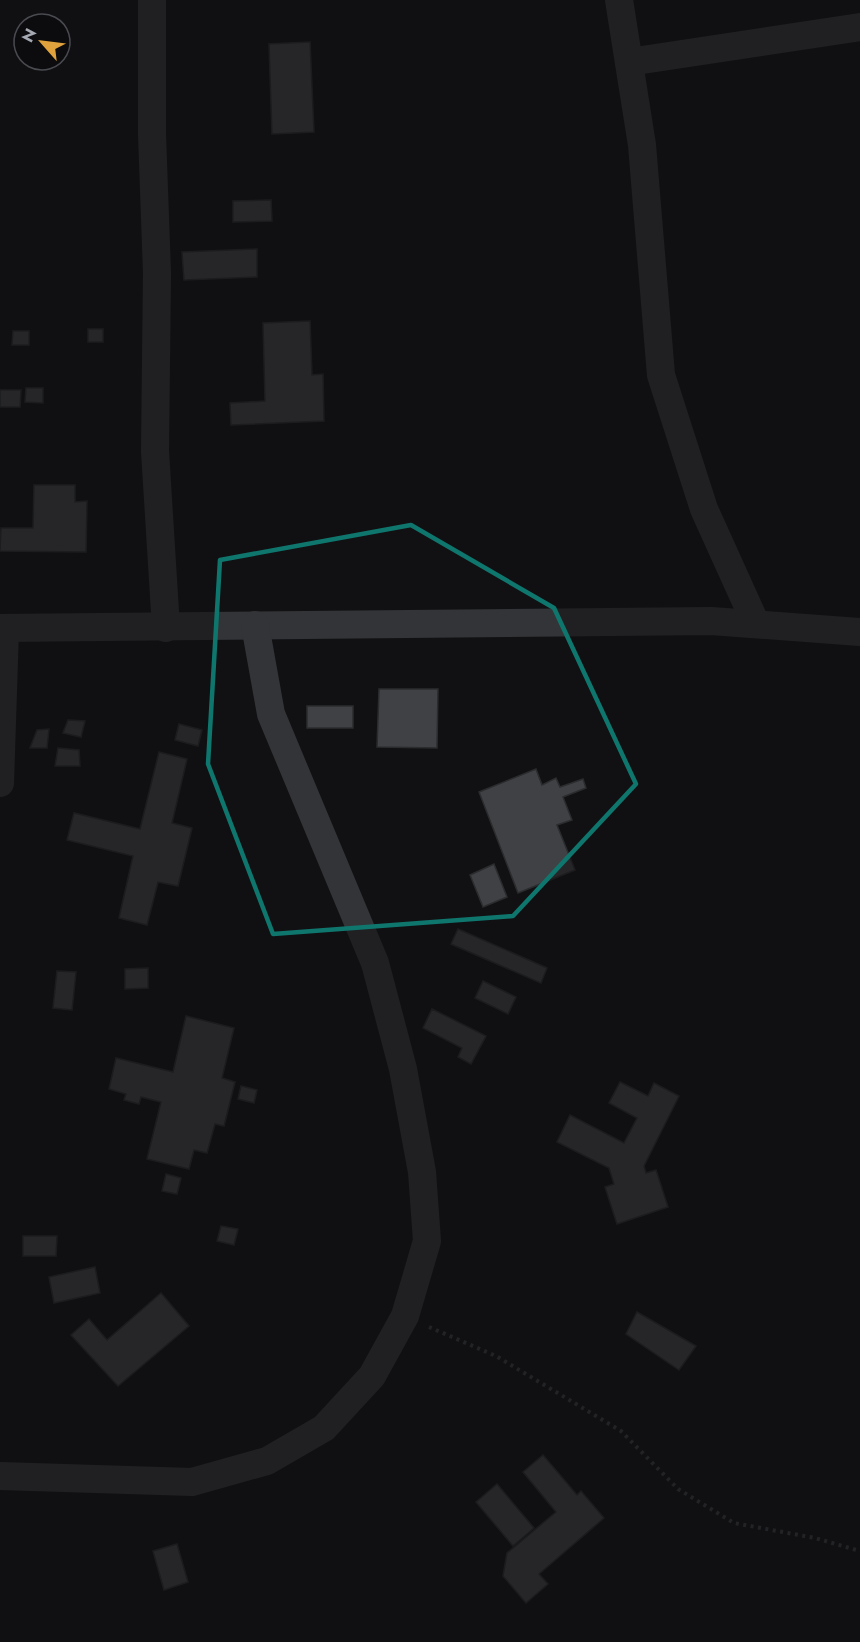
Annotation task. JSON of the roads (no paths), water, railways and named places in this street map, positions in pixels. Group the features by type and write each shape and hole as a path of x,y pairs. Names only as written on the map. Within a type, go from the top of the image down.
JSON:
{"street":[{"path":"152,0 152,134 157,273 155,451 166,628"},
{"path":"619,0 642,145 661,375 704,509 756,624"},
{"path":"629,62 860,27"},
{"path":"0,783 3,628 688,621 860,632"},
{"path":"0,1476 192,1482 267,1461 324,1428 372,1376 405,1316 427,1241 422,1172 403,1070 375,963 272,714 255,625"}]}
